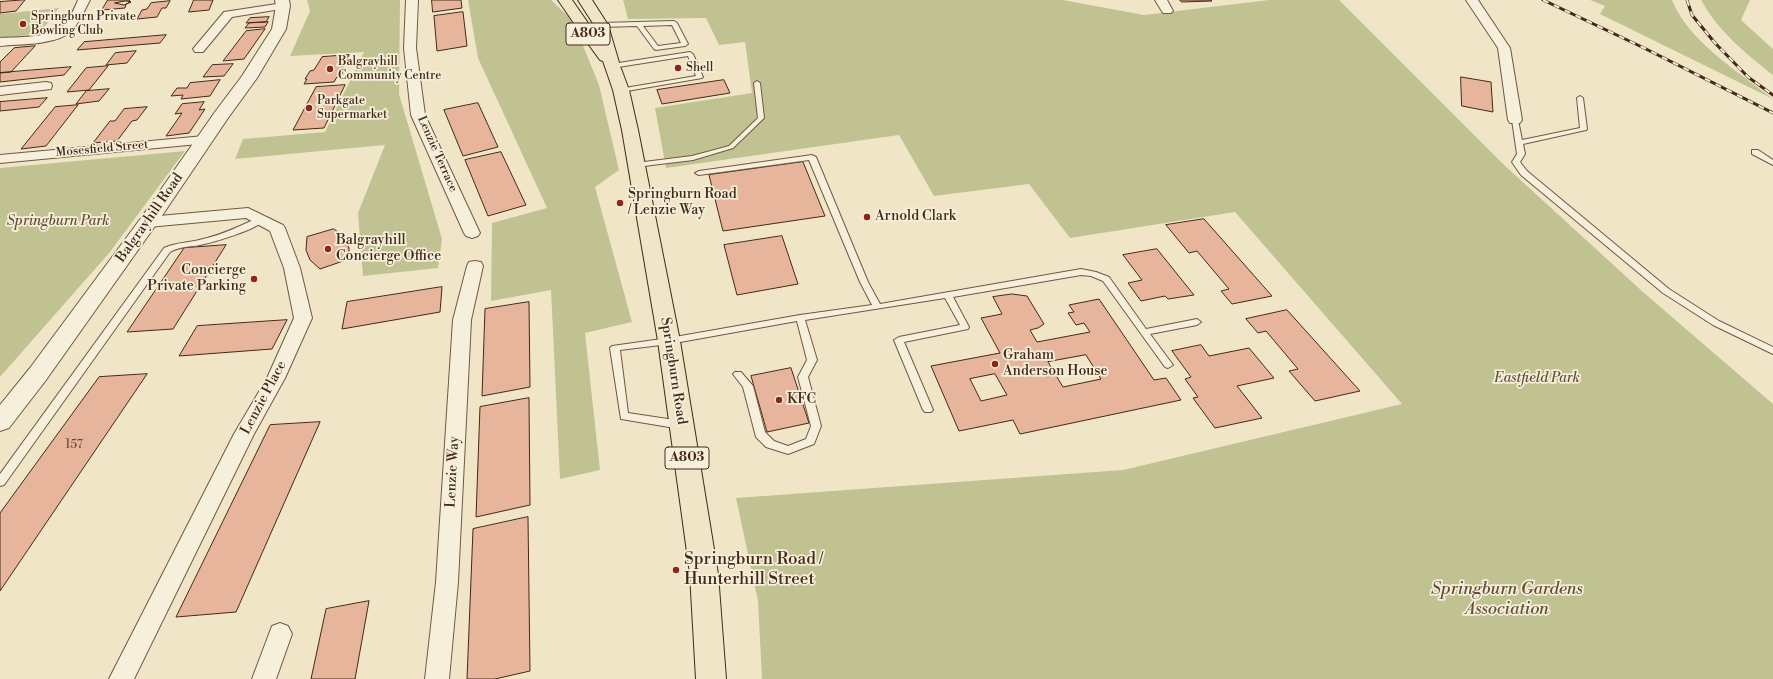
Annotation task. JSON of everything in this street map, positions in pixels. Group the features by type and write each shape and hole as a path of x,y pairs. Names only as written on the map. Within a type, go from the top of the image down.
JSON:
{"main road":[{"name":"Springburn Road","path":"565,0 573,9 584,29 612,66"},
{"name":"Springburn Road","path":"585,0 601,25 612,66 621,90 669,341 704,574 711,679"}],"street":[{"path":"0,42 43,37 64,31 72,22 84,0"},
{"name":"Lenzie Terrace","path":"412,0 410,48 418,115 472,233"},
{"path":"1161,0 1167,11"},
{"path":"1472,0 1504,48 1515,120"},
{"name":"Balgrayhill Road","path":"0,422 38,374 148,222 204,140 250,78 279,29 283,3 228,14 199,49"},
{"path":"0,91 46,86"},
{"name":"Mosesfield Street","path":"0,158 204,140"},
{"name":"Lenzie Place","path":"121,679 244,434 276,378 303,318 292,268 277,228 248,213 148,222"},
{"name":"Lenzie Way","path":"437,679 447,582 462,320 475,266"},
{"path":"264,679 280,634"}],"lane":[{"path":"601,25 674,23 685,44 656,48 639,24"},
{"path":"612,66 690,54 700,77 621,90"},
{"path":"636,165 693,158 730,147 761,118 757,82"},
{"path":"1520,142 1584,129 1580,98"},
{"path":"1515,120 1521,154 1516,162 1532,181 1666,291 1716,323 1773,351"},
{"path":"1755,152 1773,163"},
{"path":"699,173 812,157 864,282 877,307"},
{"path":"0,482 167,250 176,245 201,243 226,236 261,220"},
{"path":"682,425 624,416 615,348 669,341 1081,272 1093,274 1106,279 1168,365"},
{"path":"928,410 899,340 965,327 947,294"},
{"path":"738,374 748,386 760,434 770,444 788,450 810,441 816,426 803,377 812,360 800,318"},
{"path":"1144,332 1197,322"}],"green space":[{"path":"307,0 400,0 399,94 442,239 438,268 363,276 358,213 385,145 235,159 243,139 325,132 364,52 290,56 310,11"},
{"path":"468,0 551,0 573,21 599,85 619,170 595,187 632,322 585,333 600,470 560,479 551,290 491,301 492,223 547,208 478,58"},
{"name":"Eastfield Park","path":"623,0 1063,0 1144,15 1269,0 1339,0 1503,164 1643,292 1773,404 1773,679 762,679 758,601 736,498 1123,470 1402,404 1235,212 1070,238 1029,184 934,196 899,135 666,168 655,108 752,93 745,42 719,45 706,18 628,19"},
{"path":"1590,0 1672,0 1680,15 1702,43 1773,99 1600,14 1605,6"},
{"path":"1701,0 1750,0 1741,20 1773,49 1773,75 1724,32 1708,12"},
{"name":"Springburn Private Bowling Club","path":"59,8 39,34 0,38 0,14"},
{"name":"Springburn Park","path":"185,151 110,252 0,377 0,168"}],"building":[{"path":"25,0 16,11 0,13 0,2"},
{"path":"108,0 129,0 131,2 126,4 125,8 102,10"},
{"path":"194,0 213,0 209,10 189,12"},
{"path":"432,0 461,0 462,8 433,12"},
{"path":"1180,0 1211,0 1212,1 1182,2"},
{"path":"126,1 131,2 124,5 115,3"},
{"path":"170,1 166,8 162,8 157,17 137,19 142,10 147,9 151,3"},
{"path":"463,12 467,46 437,51 434,16"},
{"path":"269,17 266,22 246,23 250,18"},
{"path":"268,22 265,27 245,28 249,23"},
{"path":"265,29 244,59 223,61 246,31"},
{"path":"166,35 160,43 77,50 84,42"},
{"path":"35,46 11,72 0,73 0,62 14,48"},
{"path":"136,51 127,63 106,65 115,53"},
{"name":"Balgrayhill Community Centre","path":"349,55 342,68 345,68 341,76 337,77 334,82 304,84 310,71 314,70 322,57"},
{"path":"233,64 224,76 203,77 212,65"},
{"path":"108,66 89,90 67,92 86,68"},
{"path":"71,67 64,75 0,82 0,73"},
{"path":"1461,77 1491,82 1493,112 1462,106"},
{"path":"220,80 210,96 181,99 183,95 171,96 177,88 187,88 190,83"},
{"path":"724,80 730,93 662,104 657,90"},
{"path":"345,85 324,128 293,130 316,87"},
{"path":"109,89 99,101 76,104 86,91"},
{"path":"47,98 39,107 0,111 0,102"},
{"path":"204,102 199,110 205,109 189,133 166,136 182,113 175,114 182,104"},
{"path":"478,103 498,147 463,156 444,110"},
{"path":"78,105 46,146 21,149 55,107"},
{"path":"147,107 137,120 132,121 117,141 93,143 110,121 115,121 124,109"},
{"path":"501,152 526,205 488,216 465,160"},
{"path":"803,162 825,216 723,231 709,175"},
{"path":"1204,219 1272,296 1232,304 1221,291 1229,289 1197,251 1189,253 1166,225"},
{"name":"Balgrayhill Concierge Office","path":"334,229 343,236 349,248 349,259 320,269 310,260 306,250 307,237"},
{"path":"782,236 798,284 737,295 724,245"},
{"path":"226,245 173,329 127,332 184,248"},
{"path":"1157,249 1194,295 1168,299 1165,296 1141,301 1128,283 1142,280 1123,255"},
{"path":"442,287 440,312 342,329 347,302"},
{"name":"Graham Anderson House","path":"1012,294 1027,296 1044,324 1038,328 1030,330 1037,342 1090,332 1084,323 1076,325 1068,313 1074,312 1069,305 1099,299 1154,380 1166,378 1181,400 1020,434 1013,420 959,431 931,366 1000,353 981,318 1002,314 993,297","holes":["1086,355 1101,379 1063,387 1048,362","995,374 1007,395 981,401 970,379"]},
{"path":"529,302 530,387 482,396 485,309"},
{"path":"1287,310 1360,391 1315,401 1289,371 1298,369 1266,331 1258,333 1246,319"},
{"path":"287,320 272,349 179,356 197,326"},
{"path":"1201,345 1209,356 1249,348 1274,378 1237,386 1262,418 1215,428 1193,398 1198,397 1185,379 1191,377 1172,351"},
{"name":"KFC","path":"791,368 809,423 767,432 751,376"},
{"path":"147,374 0,591 0,513 99,377"},
{"path":"529,398 530,505 476,517 480,407"},
{"path":"320,422 236,612 176,617 270,425"},
{"path":"528,517 530,671 495,679 467,679 473,529"},
{"path":"369,601 355,679 311,679 326,609"}],"railway":[{"path":"1543,0 1644,48 1773,113"},
{"path":"1687,0 1692,15 1715,43 1748,77 1773,95"}],"place":[{"name":"Springburn Private Bowling Club","path":"23,24"},
{"name":"Shell","path":"678,68"},
{"name":"Balgrayhill Community Centre","path":"330,69"},
{"name":"Parkgate Supermarket","path":"309,108"},
{"name":"Springburn Road / Lenzie Way","path":"620,203"},
{"name":"Arnold Clark","path":"867,217"},
{"name":"Balgrayhill Concierge Office","path":"328,249"},
{"name":"Concierge Private Parking","path":"254,279"},
{"name":"Graham Anderson House","path":"995,364"},
{"name":"KFC","path":"779,400"},
{"name":"Springburn Road / Hunterhill Street","path":"676,570"}],"park label":[{"name":"Springburn Gardens Association","path":"1507,600"}]}
